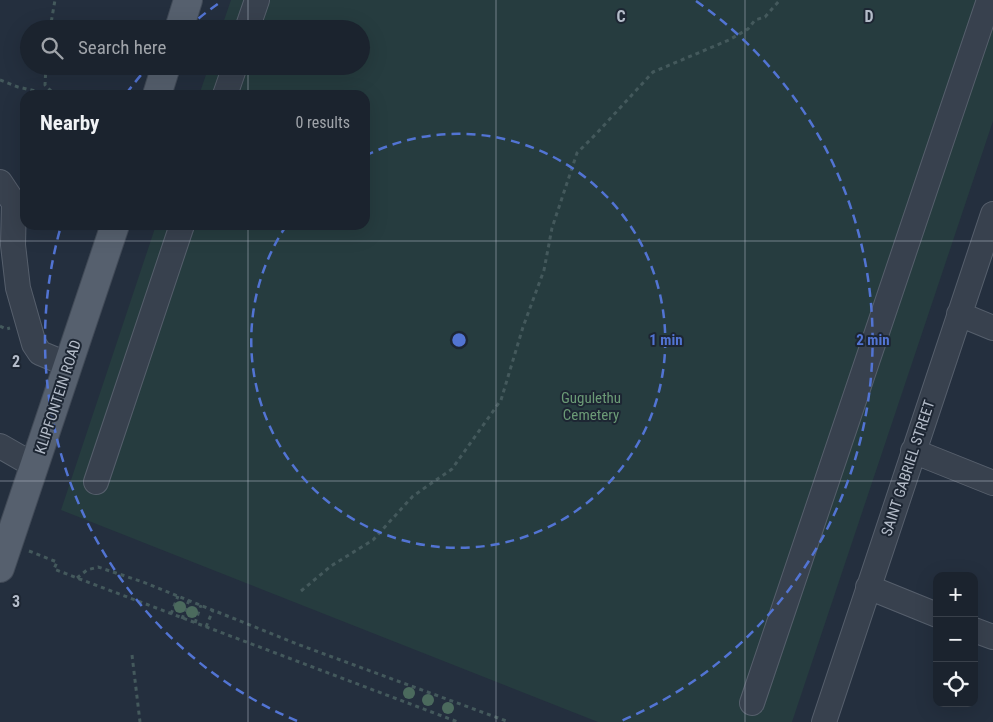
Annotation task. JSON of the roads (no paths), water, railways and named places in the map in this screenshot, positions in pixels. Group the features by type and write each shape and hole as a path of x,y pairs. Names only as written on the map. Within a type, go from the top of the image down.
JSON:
{"main road":[{"path":"181,20 188,0"},
{"path":"159,90 163,75"},
{"name":"KLIPFONTEIN ROAD","path":"0,568 113,230"}],"street":[{"path":"250,20 257,0"},
{"path":"752,703 990,0"},
{"path":"227,90 232,75"},
{"path":"0,182 14,203 14,245 18,288 34,344 40,353 69,365"},
{"name":"SAINT GABRIEL STREET","path":"824,722 993,214"},
{"path":"96,482 180,230"},
{"path":"959,314 993,328"},
{"path":"0,446 35,466"},
{"path":"913,452 993,483"},
{"path":"868,587 933,612"},
{"path":"978,631 993,637"}],"park label":[{"name":"Gugulethu Cemetery","path":"591,406"}]}
